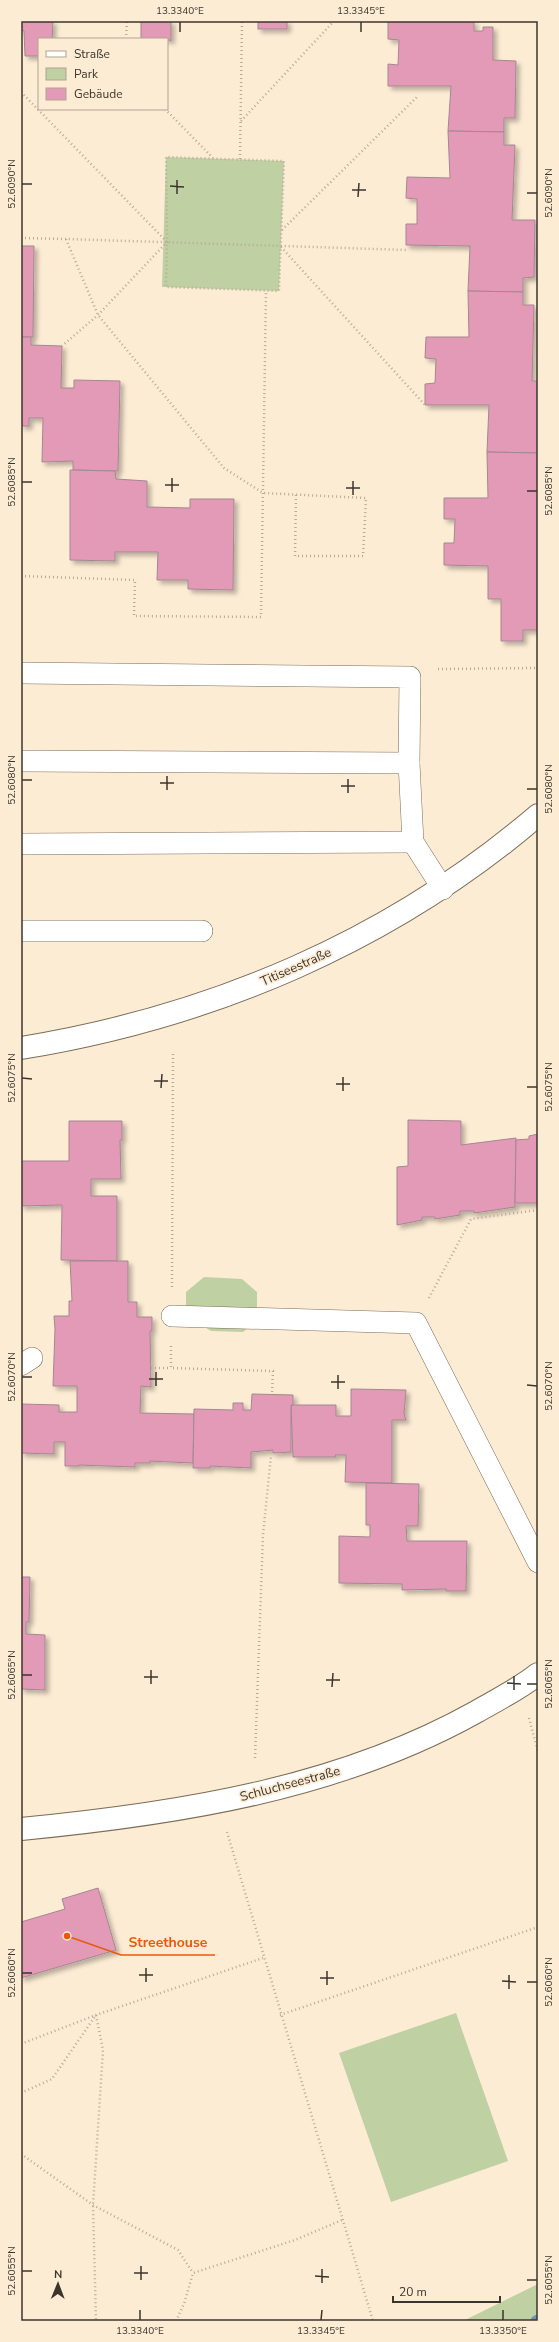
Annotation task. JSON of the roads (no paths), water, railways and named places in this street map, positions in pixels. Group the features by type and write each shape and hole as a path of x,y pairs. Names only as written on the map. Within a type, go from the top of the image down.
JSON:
{"street":[{"name":"Titiseestraße","path":"21,1048 64,1041 137,1024 263,982 354,941 443,889 538,815"},
{"name":"Schluchseestraße","path":"21,1829 70,1824 215,1802 314,1780 392,1753 436,1733 524,1685 538,1674"}],"lane":[{"path":"21,673 410,677 409,763 412,842 443,889"},
{"path":"21,761 409,763"},
{"path":"21,844 412,842"},
{"path":"21,931 202,931"},
{"path":"172,1316 416,1323 538,1562"}],"place":[{"name":"Streethouse","path":"67,1936"}]}
